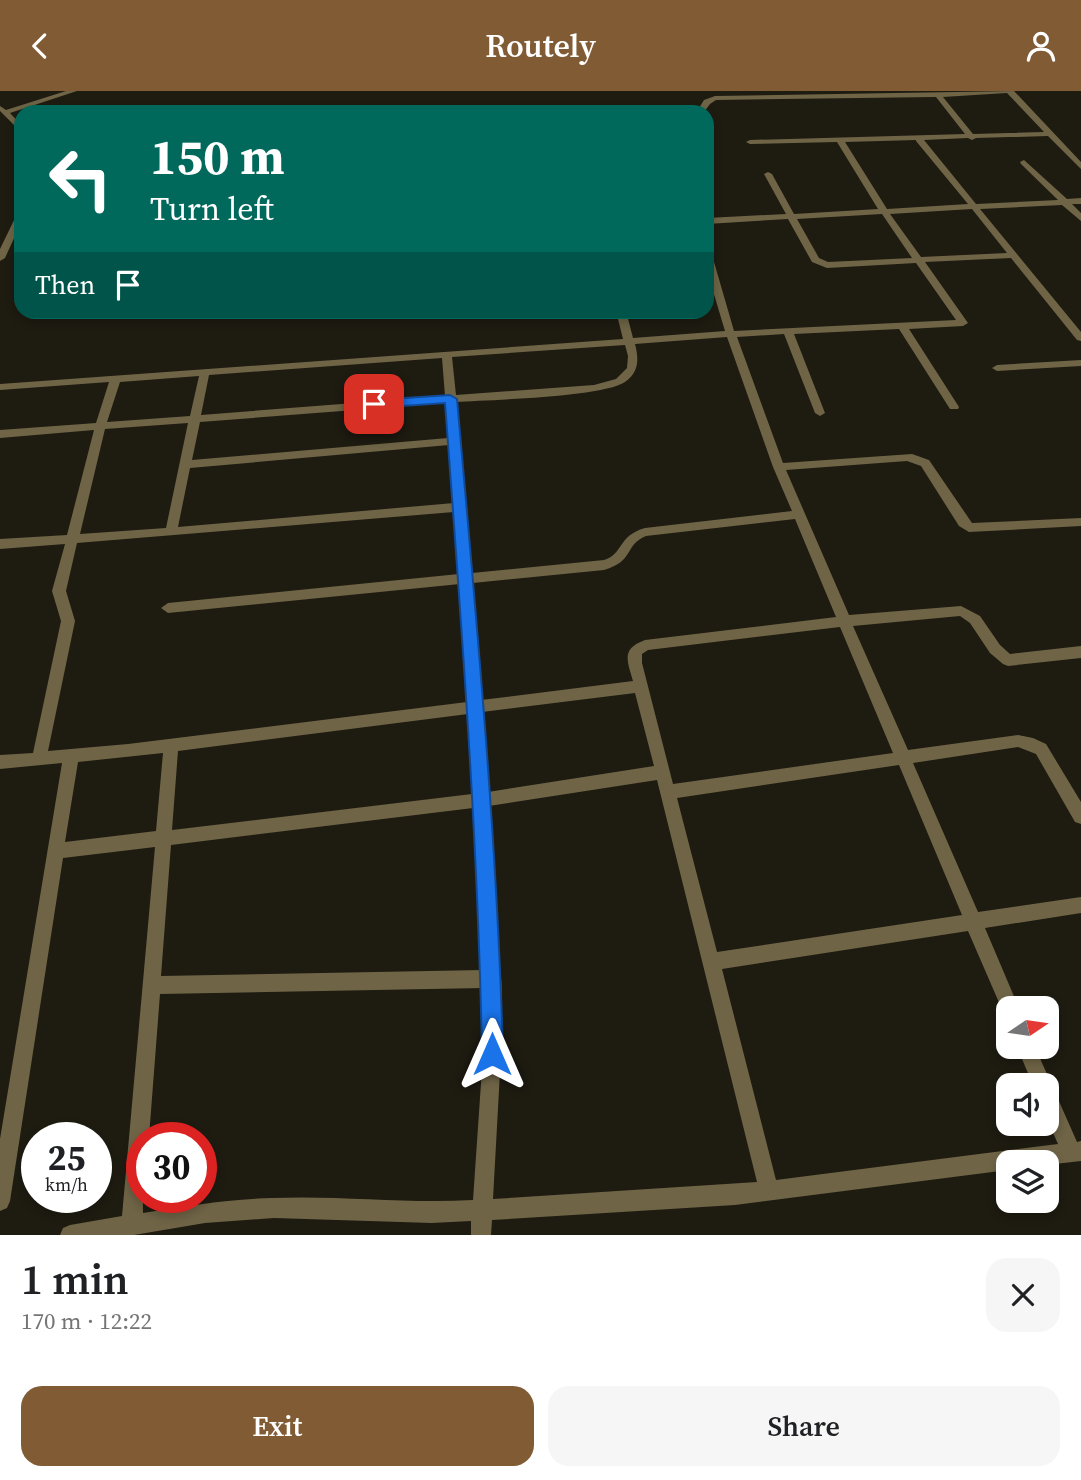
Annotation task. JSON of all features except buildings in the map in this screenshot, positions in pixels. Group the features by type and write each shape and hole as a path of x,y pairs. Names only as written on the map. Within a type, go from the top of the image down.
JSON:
{"street":[{"path":"15,105 73,91"},
{"path":"706,105 715,98 752,94 906,93 938,96 1009,91 1081,167"},
{"path":"938,96 972,138"},
{"path":"2,108 14,123"},
{"path":"750,142 1050,134"},
{"path":"919,139 1081,338"},
{"path":"0,387 730,334 963,323 885,213 839,140"},
{"path":"1024,162 1081,218"},
{"path":"768,174 820,264 1013,255"},
{"path":"714,221 976,209 1081,201"},
{"path":"0,258 14,228"},
{"path":"714,279 730,334 779,467 1005,996"},
{"path":"0,434 195,417 594,389 620,380 632,369 633,356 623,319"},
{"path":"903,327 954,407"},
{"path":"788,331 820,413"},
{"path":"447,354 466,579 492,979 492,1054 481,1235"},
{"path":"997,368 1081,363"},
{"path":"172,532 205,371"},
{"path":"39,759 67,632 68,621 59,591 101,425 116,378"},
{"path":"185,465 454,441"},
{"path":"779,467 908,457 925,463 963,523 970,528 1081,522"},
{"path":"0,544 459,507"},
{"path":"168,608 616,563 622,557 632,535 799,514"},
{"path":"769,1191 662,772 635,651 645,645 845,621 961,611 973,617 996,651 1008,660 1081,652"},
{"path":"0,762 171,746 641,686"},
{"path":"668,792 1018,741 1034,744 1048,757 1081,817"},
{"path":"132,1225 171,746"},
{"path":"0,1201 71,756"},
{"path":"56,851 480,800 662,772"},
{"path":"711,962 1081,905"},
{"path":"151,985 492,979"},
{"path":"70,1235 205,1213 274,1208 432,1213 769,1191 1076,1152 1059,1119"}],"route":[{"path":"374,404 450,399 466,579 493,992 492,1054"}]}
